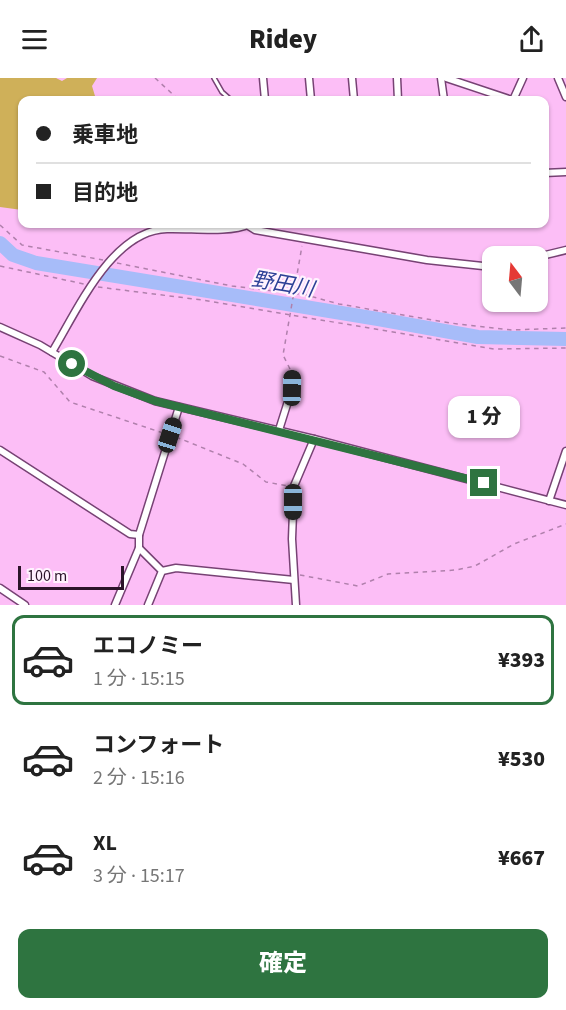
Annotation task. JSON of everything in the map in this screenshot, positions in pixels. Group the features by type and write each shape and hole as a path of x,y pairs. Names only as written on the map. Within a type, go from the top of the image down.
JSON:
{"street":[{"path":"263,78 265,96"},
{"path":"309,78 311,96"},
{"path":"352,78 354,96"},
{"path":"396,78 398,96"},
{"path":"441,78 443,96"},
{"path":"446,78 500,96"},
{"path":"514,96 523,78"},
{"path":"558,78 566,97"},
{"path":"549,173 566,172"},
{"path":"52,352 93,284 109,263 138,235 159,229 177,228"},
{"path":"253,228 427,260 482,266"},
{"path":"548,254 566,250"},
{"path":"1,329 52,352 114,386 179,407 279,430 566,505"},
{"path":"279,430 290,395 292,375"},
{"path":"115,605 139,548 139,535 179,407"},
{"path":"296,605 294,486 314,439"},
{"path":"0,450 130,534 139,535"},
{"path":"549,501 566,451"},
{"path":"139,548 162,571"},
{"path":"162,571 176,568 294,576"},
{"path":"148,605 162,571"},
{"path":"0,588 25,605"}],"lane":[{"path":"214,78 226,96"}],"path":[{"path":"155,78 175,96"},
{"path":"0,225 22,245 232,286 292,294 450,323 512,330 566,328"},
{"path":"292,375 283,355 303,239"},
{"path":"0,266 93,284 494,349 566,348"},
{"path":"0,356 44,372 70,402 170,435 243,465 266,482 294,486"},
{"path":"294,576 358,586 388,574 456,570 475,566 514,544 566,524"}],"shaded area":[{"path":"0,78 56,78 62,81 67,78 97,78 92,86 95,96 18,96 18,209 0,207"}],"waterway":[{"name":"野田川","path":"0,243 13,255 36,263 478,337 566,339"}],"route":[{"path":"72,364 114,386 155,401 279,430 484,483"}]}
